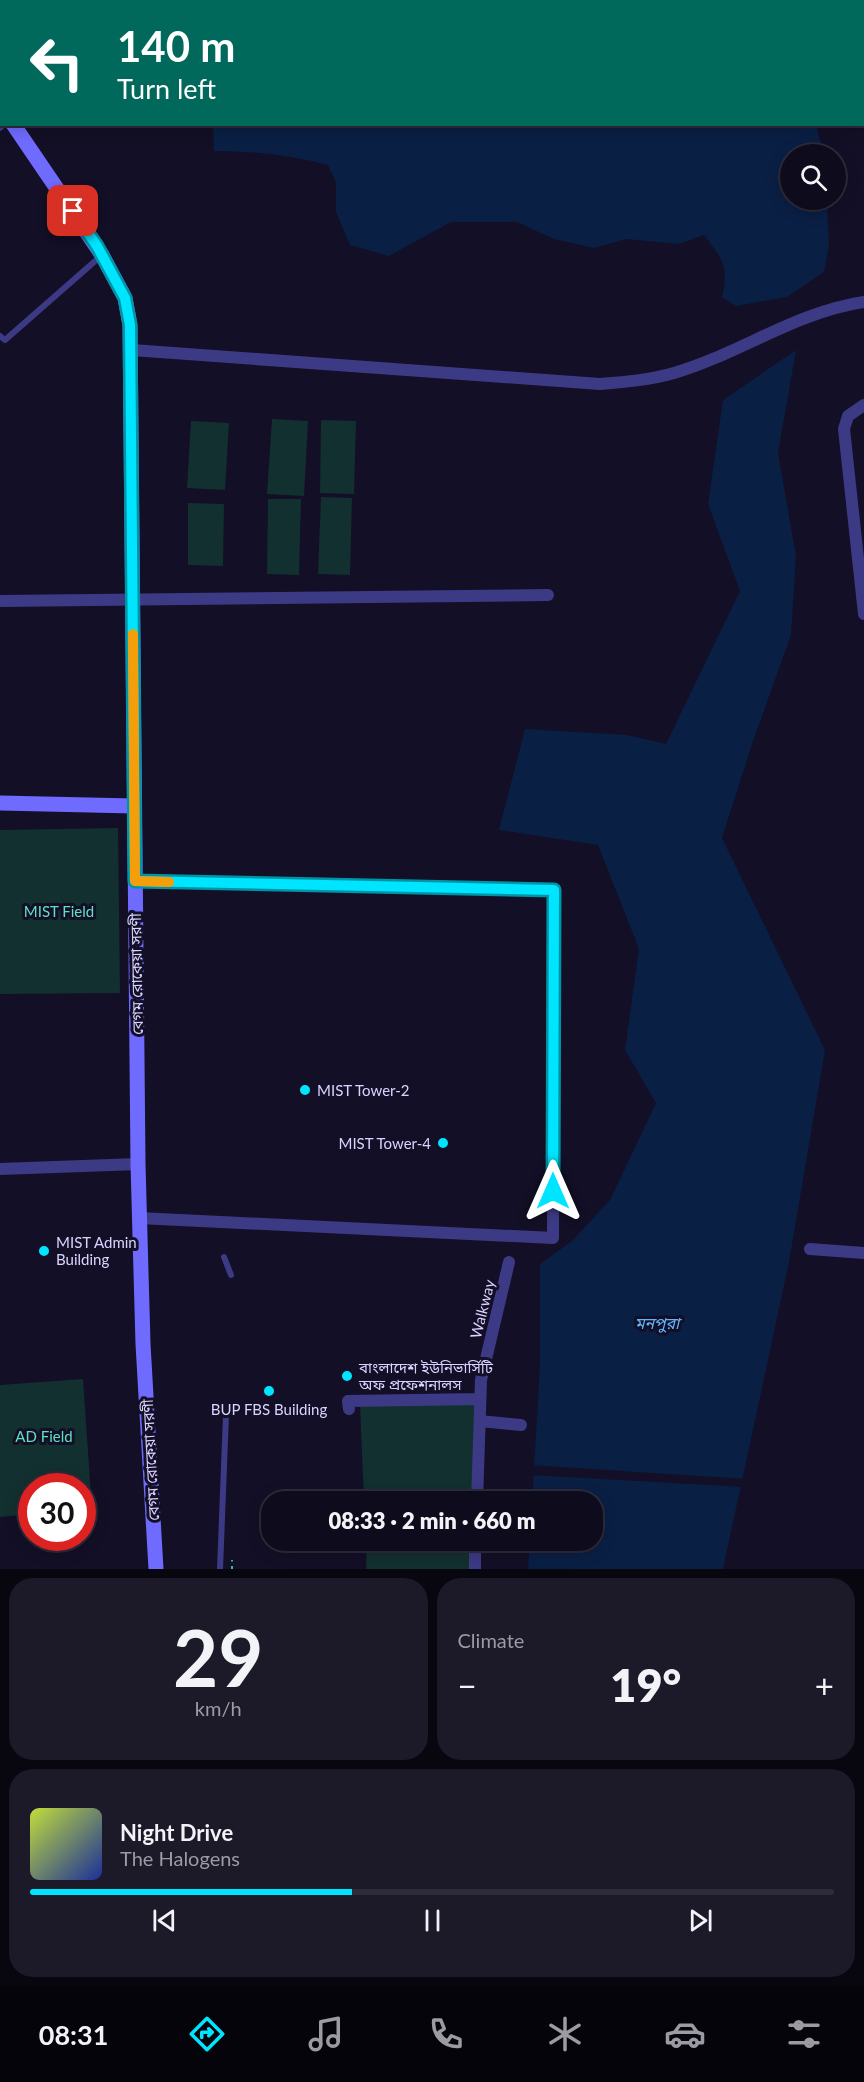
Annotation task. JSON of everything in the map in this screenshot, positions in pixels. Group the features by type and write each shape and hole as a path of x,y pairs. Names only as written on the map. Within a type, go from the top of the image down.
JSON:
{"street":[{"name":"বেগম রোকেয়া সরণী","path":"14,126 102,255 125,298 132,350 139,1218 156,1569"},
{"path":"132,350 600,384 674,373 834,306 864,302"},
{"path":"864,405 848,416 844,429 864,614"},
{"path":"0,601 548,595"},
{"path":"0,802 134,806"},
{"path":"135,881 554,890 553,1238 139,1218"},
{"path":"0,1169 138,1164"},
{"path":"810,1249 864,1253"},
{"name":"Walkway","path":"477,1491 481,1380 509,1262"},
{"path":"349,1409 348,1401 480,1399"},
{"path":"480,1421 521,1425"},
{"path":"475,1569 476,1551"}],"lane":[{"path":"0,336 5,340 102,255"},
{"path":"224,1257 231,1275"},
{"path":"220,1569 226,1415"}],"path":[{"path":"232,1560 232,1569"}],"green space":[{"path":"272,419 308,421 304,496 267,494"},
{"path":"321,420 356,421 354,494 320,493"},
{"path":"191,421 229,423 225,490 187,488"},
{"path":"321,497 352,498 350,575 318,574"},
{"path":"268,499 301,499 299,575 267,574"},
{"path":"188,503 224,504 223,566 188,565"},
{"name":"MIST Field","path":"118,828 120,993 0,994 0,830"},
{"name":"AD Field","path":"83,1379 89,1473 18,1473 18,1515 0,1517 0,1385"},
{"path":"476,1404 473,1491 364,1491 360,1405"},
{"path":"367,1551 470,1551 470,1569 366,1569"}],"water":[{"path":"213,126 816,126 821,144 780,144 780,210 827,210 829,245 824,272 787,297 736,306 722,297 725,278 723,264 704,235 679,244 627,239 594,248 554,239 517,222 451,222 389,256 350,245 336,212 336,182 328,165 271,154 214,151"},
{"name":"মনপুরা","path":"796,350 778,453 796,556 791,635 752,744 722,838 825,1050 789,1262 723,1569 528,1569 529,1551 603,1551 603,1491 533,1491 540,1367 540,1264 572,1241 610,1200 656,1103 625,1050 639,949 598,845 499,830 525,729 627,735 666,744 740,591 708,504 723,400"}],"pier":[{"path":"530,1465 746,1479 744,1487 530,1475"}],"slow traffic":[{"path":"133,634 135,881 169,882"}],"place":[{"name":"MIST Tower-2","path":"305,1090"},
{"name":"MIST Tower-4","path":"443,1143"},
{"name":"MIST Admin Building","path":"44,1251"},
{"name":"বাংলাদেশ ইউনিভার্সিটি অফ প্রফেশনালস","path":"347,1376"},
{"name":"BUP FBS Building","path":"269,1391"}],"route":[{"path":"73,211 114,275 125,298 130,325 135,881 554,890 553,1191"}]}
